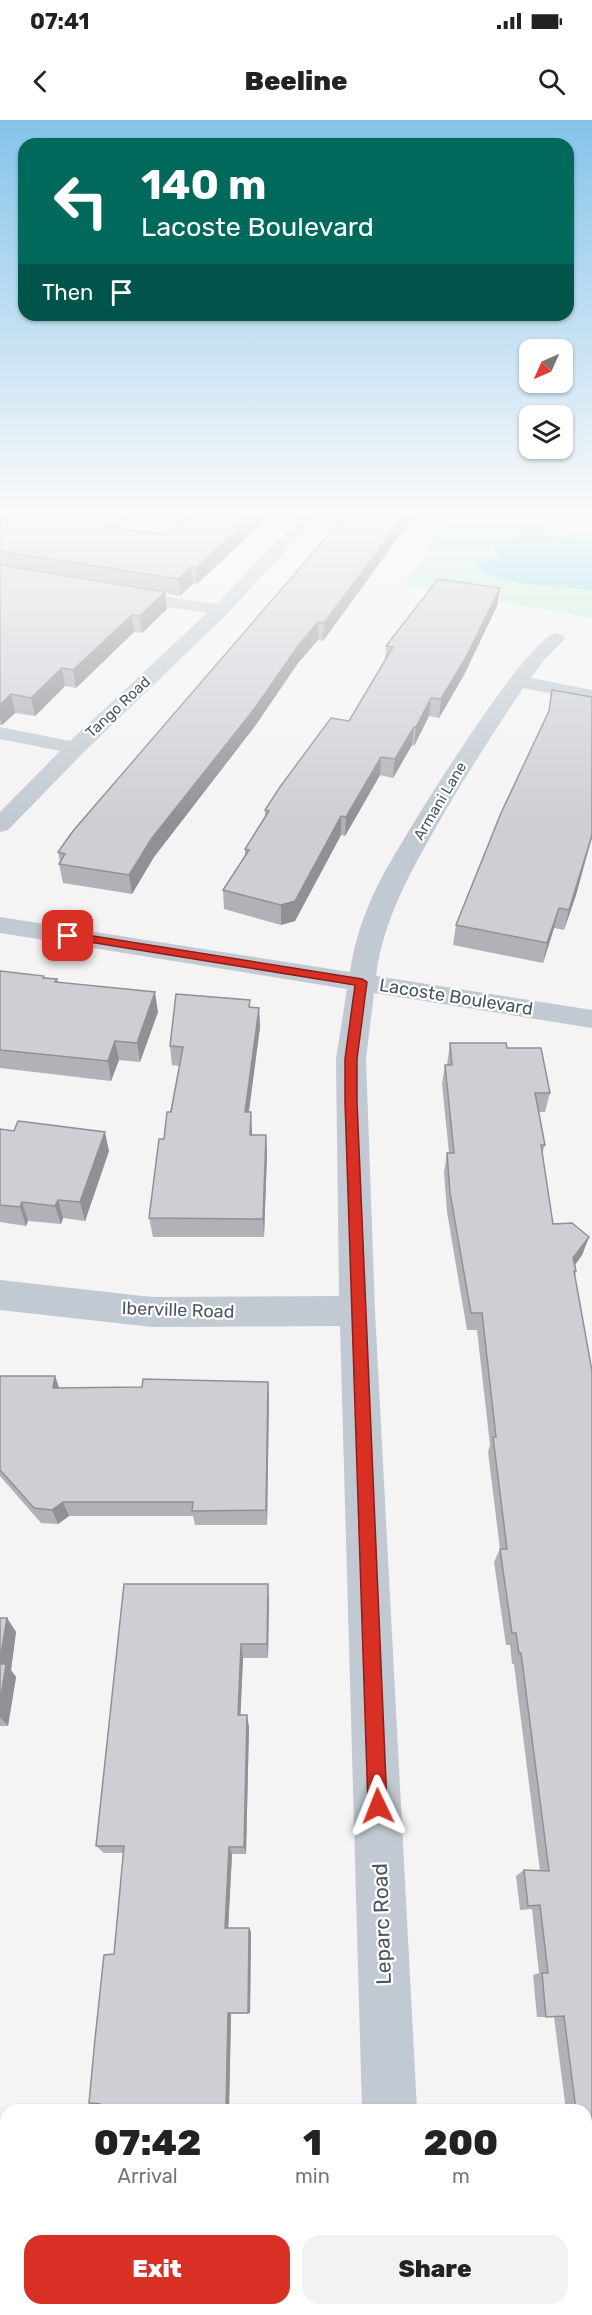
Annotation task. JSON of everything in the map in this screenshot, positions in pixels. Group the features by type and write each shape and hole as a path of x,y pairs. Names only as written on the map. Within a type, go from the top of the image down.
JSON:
{"street":[{"name":"Tango Road","path":"0,825 75,748 215,615"},
{"name":"Armani Lane","path":"362,982 366,951 394,878 460,767 518,681 537,656 556,639"},
{"path":"518,681 592,696"},
{"path":"0,734 75,748"},
{"name":"Lacoste Boulevard","path":"0,925 592,1019"},
{"name":"Leparc Road","path":"362,982 351,1059 357,1311 389,2104"},
{"name":"Iberville Road","path":"0,1295 152,1312 357,1311"}],"building":[{"path":"0,615 132,615 73,670 62,668 31,698 11,694 0,705"},
{"path":"259,615 330,615 324,623 318,622 298,646 255,708 152,838 129,875 59,864 65,854 58,852 73,831"},
{"path":"410,615 486,615 466,657 441,699 431,698 416,727 395,759 381,757 346,817 341,816 295,901 281,905 223,890 249,850 245,849 269,811 265,810 331,718 349,721 393,647 386,646"},
{"path":"552,690 592,697 592,835 569,910 559,908 547,943 456,925 501,813 549,711"},
{"path":"0,971 44,976 43,978 57,979 55,982 155,992 137,1043 115,1041 108,1061 0,1050"},
{"path":"176,994 250,1000 249,1007 259,1008 245,1112 251,1112 250,1135 266,1135 263,1219 149,1218 159,1139 164,1139 167,1112 171,1112 183,1047 170,1046"},
{"path":"450,1043 506,1043 507,1048 541,1048 550,1093 535,1093 545,1145 541,1145 553,1224 572,1223 589,1237 573,1258 592,1371 592,2104 575,2104 564,2016 546,2017 542,1973 548,1973 540,1905 528,1906 524,1870 549,1871 521,1653 519,1653 516,1633 512,1633 500,1549 507,1549 493,1437 496,1437 482,1313 471,1313 450,1193 447,1153 454,1153 445,1065 452,1065"},
{"path":"18,1121 105,1132 80,1202 58,1200 55,1206 22,1202 20,1207 0,1205 0,1129 14,1131"},
{"path":"0,1376 55,1376 53,1388 142,1387 143,1379 268,1382 266,1510 192,1511 193,1502 63,1502 52,1510 34,1508 0,1470"},
{"path":"124,1584 268,1584 267,1644 241,1644 238,1715 247,1715 244,1847 229,1847 225,1928 249,1928 248,2013 228,2013 226,2104 89,2103 104,1955 114,1954 124,1846 96,1846"},
{"path":"0,1618 7,1618 0,1660"},
{"path":"0,1664 6,1664 0,1703"}],"route":[{"path":"68,936 362,982 351,1059 351,1101 357,1311 378,1806"}]}
